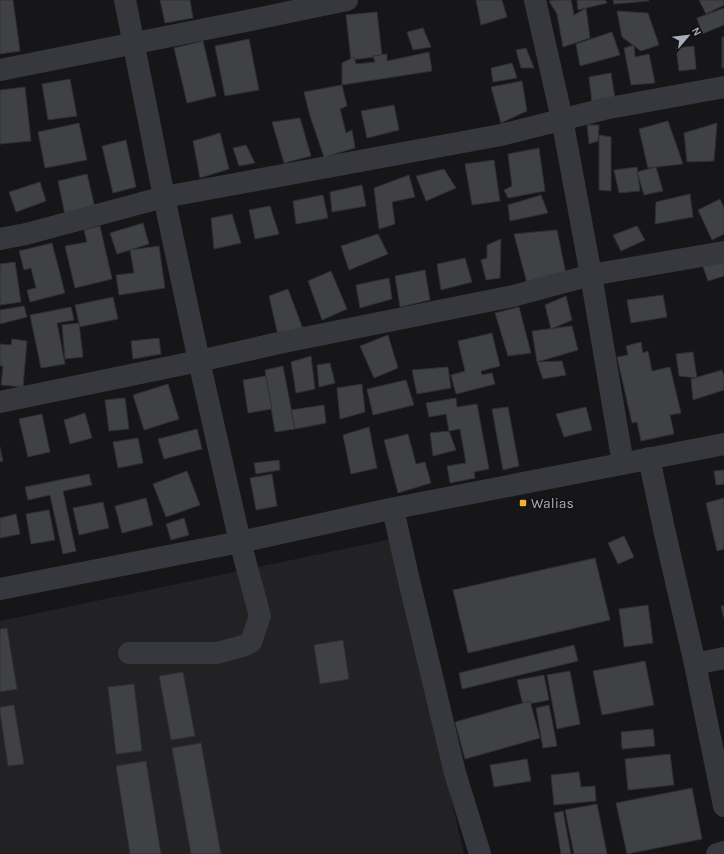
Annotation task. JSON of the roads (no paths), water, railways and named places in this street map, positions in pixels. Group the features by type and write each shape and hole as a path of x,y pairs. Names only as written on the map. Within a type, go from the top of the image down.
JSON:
{"street":[{"path":"125,0 164,197 240,542 260,616 251,642 243,646 217,653 129,653"},
{"path":"0,70 347,0"},
{"path":"534,0 562,119 591,275 623,464"},
{"path":"0,239 26,234 164,197 501,135 562,119 724,86"},
{"path":"0,402 200,361 279,342 513,296 591,275 724,252"},
{"path":"0,589 240,542 393,509 724,444"},
{"path":"650,458 724,806"},
{"path":"393,509 454,765 480,854"},
{"path":"695,664 724,658"},
{"path":"717,854 724,852"}],"place":[{"name":"Walias","path":"523,503"}]}
